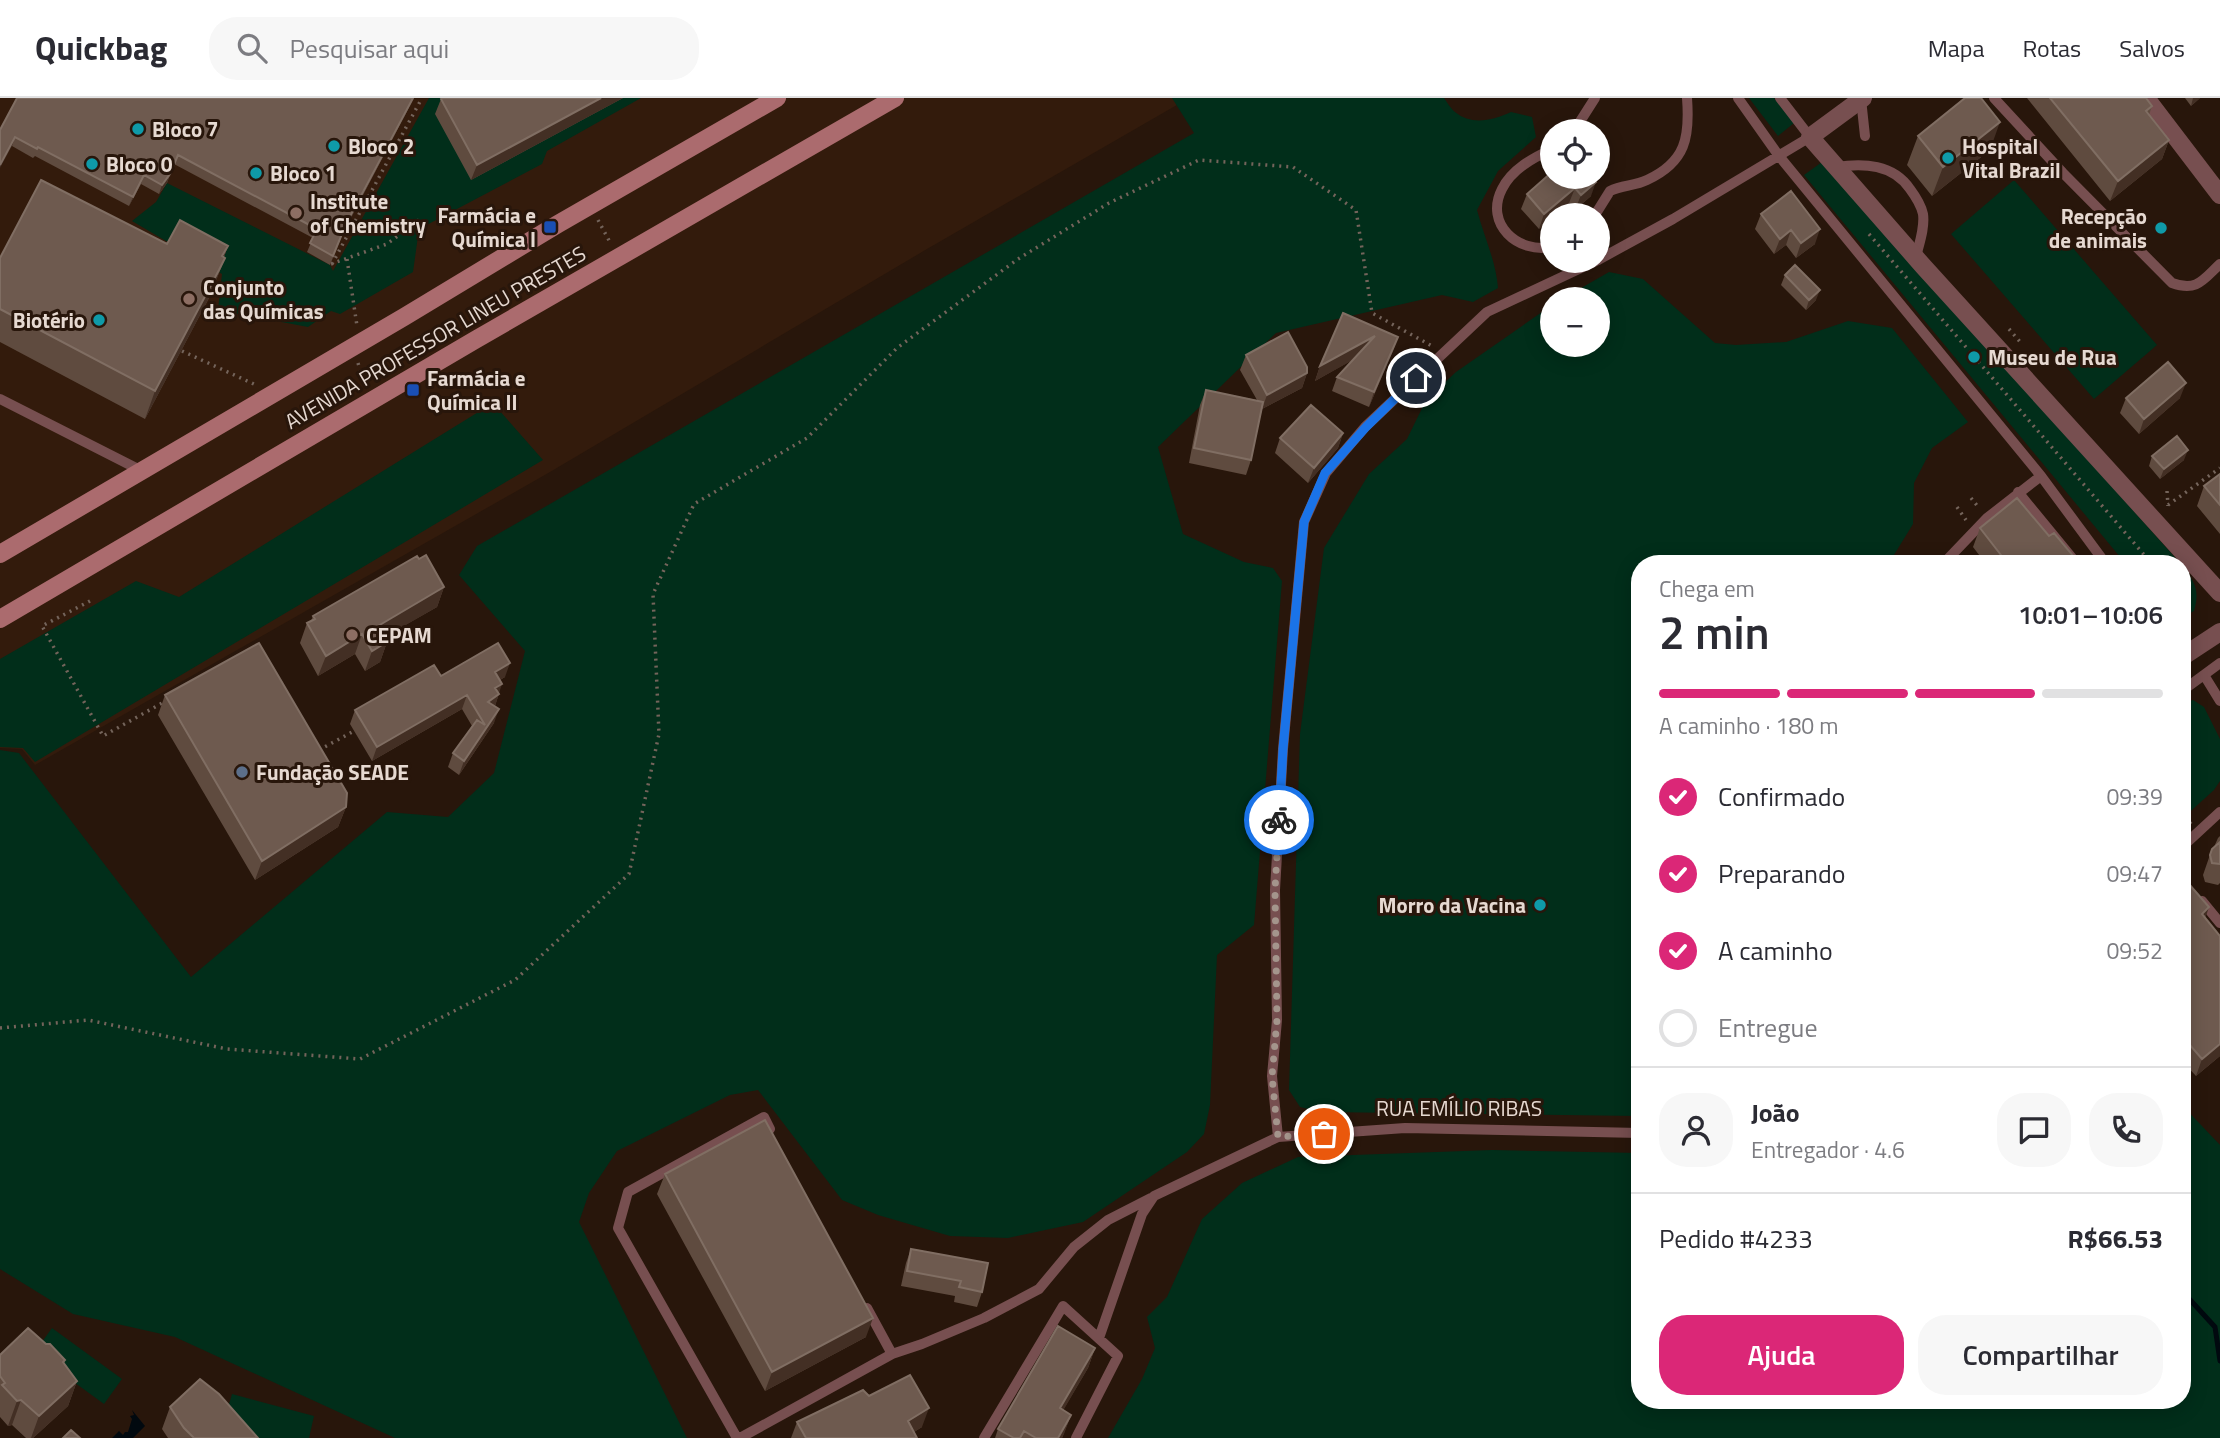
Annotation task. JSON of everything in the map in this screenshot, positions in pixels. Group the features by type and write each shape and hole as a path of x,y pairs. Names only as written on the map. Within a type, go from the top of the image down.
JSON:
{"main road":[{"name":"AVENIDA PROFESSOR LINEU PRESTES","path":"0,554 777,98"},
{"name":"AVENIDA PROFESSOR LINEU PRESTES","path":"0,619 370,401 895,98"}],"street":[{"path":"1862,98 1810,137 2186,555"},
{"path":"2147,98 2220,195"},
{"path":"2191,561 2220,593"},
{"path":"2191,652 2218,637"}],"lane":[{"path":"1582,119 1595,98"},
{"path":"1602,203 1610,191 1648,180 1673,162 1684,148 1690,129 1687,98"},
{"path":"1738,98 1779,156 2041,476 2099,555"},
{"path":"1610,253 1673,219 1810,137 1780,98"},
{"path":"1862,98 1865,136"},
{"path":"1994,98 2063,173 2172,283 2185,288 2197,285 2220,264"},
{"path":"1540,155 1509,176 1497,204 1499,221 1506,234 1516,242 1534,249 1540,248"},
{"path":"1836,167 1871,165 1889,170 1904,180 1918,200 1923,213 1916,258"},
{"path":"776,1141 764,1117 628,1192 618,1228 738,1438 892,1354 984,1318 1039,1289 1074,1247 1108,1220 1278,1137 1272,1076 1277,1020 1275,890 1283,749 1304,522 1325,473 1366,427 1443,352 1487,312 1570,273"},
{"path":"0,399 142,471"},
{"path":"1951,555 1973,530 2041,476"},
{"path":"2018,492 2070,555"},
{"path":"2191,685 2220,663"},
{"path":"2204,676 2220,701"},
{"path":"2191,839 2220,812"},
{"path":"2197,895 2220,923"},
{"name":"RUA EMÍLIO RIBAS","path":"1278,1137 1405,1128 1631,1133"},
{"path":"1099,1338 1142,1214 1154,1196"},
{"path":"860,1294 892,1354"},
{"path":"984,1438 1063,1306 1118,1356 1076,1438"}],"path":[{"path":"419,220 387,244 331,264 422,98"},
{"path":"0,1028 88,1020 228,1049 359,1059 515,980 629,874 659,734 653,594 695,504 807,438 897,348 1018,259 1109,203 1199,160 1293,167 1356,210 1372,313 1443,352"},
{"path":"590,206 618,257"},
{"path":"1865,229 2144,555"},
{"path":"346,259 356,345 370,401"},
{"path":"2010,329 2022,344"},
{"path":"182,351 274,393"},
{"path":"2168,505 2220,468"},
{"path":"1957,507 1973,530"},
{"path":"90,601 42,626 103,736 169,699"},
{"path":"315,752 354,731"}],"shaded area":[{"path":"0,98 1189,98 550,472 35,765 22,749 0,748"},
{"path":"132,1410 145,1426 133,1438 112,1438 119,1431 123,1435 128,1432 132,1419 130,1416 134,1415"}],"green space":[{"path":"429,98 641,98 547,151 542,164 419,229 413,272 340,314 331,311 308,327 218,310 222,274 132,221 156,202 167,183 330,265 333,271"},
{"path":"1172,98 1444,98 1455,112 1468,119 1490,119 1511,112 1532,117 1536,137 1498,171 1477,210 1498,288 1473,302 1442,295 1276,333 1158,447 1183,534 1244,562 1273,568 1282,581 1254,925 1217,955 1210,1105 1204,1134 1187,1152 1083,1222 1008,1238 950,1236 878,1215 842,1200 758,1090 730,1095 617,1151 589,1193 579,1222 687,1438 395,1438 175,1337 73,1314 0,1269 0,750 19,753 191,977 387,812 448,817 494,773 525,651 459,575 477,546 1194,133"},
{"path":"1749,98 1774,98 1794,123 1778,136"},
{"path":"1822,162 2173,555 2118,555 1804,175"},
{"path":"2014,180 2157,345 2094,399 1951,234"},
{"path":"1610,272 1643,279 1715,343 1736,345 1786,342 1848,321 1892,328 1968,422 1932,448 1914,483 1913,524 1894,555 1631,555 1631,1116 1321,1112 1300,1107 1289,1090 1300,734 1324,548 1369,474 1407,439 1426,400 1456,372 1540,313 1540,357 1610,357 1610,287 1583,287"},
{"path":"499,410 543,460 35,762 23,748 0,747 0,659 136,581 179,597 480,411"},
{"path":"2191,579 2196,592 2194,611 2191,612"},
{"path":"2191,701 2204,707 2220,739 2220,781 2191,811"},
{"path":"2191,1114 2220,1145 2220,1438 1108,1438 1142,1379 1155,1348 1147,1317 1167,1297 1202,1219 1242,1183 1298,1157 1492,1150 1631,1153 1631,1409 2191,1409"},
{"path":"52,1328 122,1379 104,1404 34,1353"},
{"path":"232,1394 314,1416 309,1438 256,1438 223,1425"}],"building":[{"name":"Institute of Chemistry","path":"17,98 413,98 346,224 333,256 310,243 317,229 178,155 162,185 144,175 133,197 15,137 0,165 0,130"},
{"path":"442,98 601,98 477,165"},
{"path":"1965,98 1981,98 2000,122 1943,167 1918,136"},
{"path":"2050,98 2146,98 2152,106 2146,111 2169,140 2118,181"},
{"name":"Biotério","path":"41,180 167,244 180,220 228,246 222,256 225,258 219,270 155,391 0,309 0,258"},
{"path":"1540,183 1540,189 1574,189 1557,203 1540,203 1540,209 1527,194"},
{"path":"1576,189 1588,189 1581,195"},
{"path":"1791,191 1820,229 1801,243 1791,230 1780,239 1761,214"},
{"path":"1795,265 1820,290 1809,300 1785,275"},
{"path":"1343,313 1398,337 1374,392 1337,377 1375,336 1320,366"},
{"path":"1288,332 1307,367 1307,373 1267,395 1246,355"},
{"path":"2168,362 2186,383 2144,419 2126,398"},
{"path":"1206,390 1263,402 1251,460 1194,448"},
{"path":"1311,405 1343,433 1314,468 1280,438"},
{"path":"2177,436 2188,450 2164,469 2152,456"},
{"path":"2220,474 2220,505 2204,486"},
{"path":"2017,498 2049,536 2054,533 2072,555 2001,555 1980,528"},
{"path":"426,555 444,587 378,626 387,642 372,651 362,634 326,656 307,623 315,619 313,616 417,556 419,559"},
{"path":"259,643 347,793 346,807 262,861 165,695"},
{"path":"498,643 510,663 495,672 502,684 495,688 499,694 488,702 499,709 464,761 453,753 477,720 485,725 467,695 377,747 355,710 434,665 441,676"},
{"path":"2220,842 2220,864 2212,863 2212,849"},
{"path":"2191,886 2209,907 2202,914 2220,936 2220,1044 2202,1059 2191,1046"},
{"path":"765,1120 873,1318 772,1372 665,1174"},
{"path":"911,1249 988,1263 982,1292 959,1287 961,1281 907,1271"},
{"path":"1058,1326 1095,1348 1060,1408 1071,1415 1058,1438 1036,1438 1024,1431 1020,1438 1014,1438 998,1429"},
{"path":"28,1328 46,1344 50,1344 65,1360 63,1362 77,1381 39,1416 21,1400 17,1401 2,1385 5,1383 0,1376 0,1355"},
{"path":"910,1375 929,1408 908,1421 917,1438 806,1438 797,1422 863,1390 869,1396"},
{"path":"200,1379 219,1394 258,1438 194,1438 184,1428 170,1407"},
{"path":"71,1430 80,1438 63,1438"}],"waterway":[{"path":"2191,1301 2215,1327 2220,1361"}],"way so far":[{"path":"1279,820 1275,890 1277,1020 1272,1076 1278,1137 1324,1134"}],"place":[{"name":"Bloco 7","path":"138,129"},
{"name":"Bloco 2","path":"334,146"},
{"name":"Hospital Vital Brazil","path":"1948,158"},
{"name":"Bloco 0","path":"92,164"},
{"name":"Bloco 1","path":"256,173"},
{"name":"Institute of Chemistry","path":"296,213"},
{"name":"Farmácia e Química I","path":"550,227"},
{"name":"Recepção de animais","path":"2161,228"},
{"name":"Conjunto das Químicas","path":"189,299"},
{"name":"Biotério","path":"99,320"},
{"name":"Museu de Rua","path":"1974,357"},
{"name":"Farmácia e Química II","path":"413,390"},
{"name":"CEPAM","path":"352,635"},
{"name":"Fundação SEADE","path":"242,772"},
{"name":"Morro da Vacina","path":"1540,905"}],"route":[{"path":"1279,820 1304,522 1325,473 1366,427 1416,378"}]}
